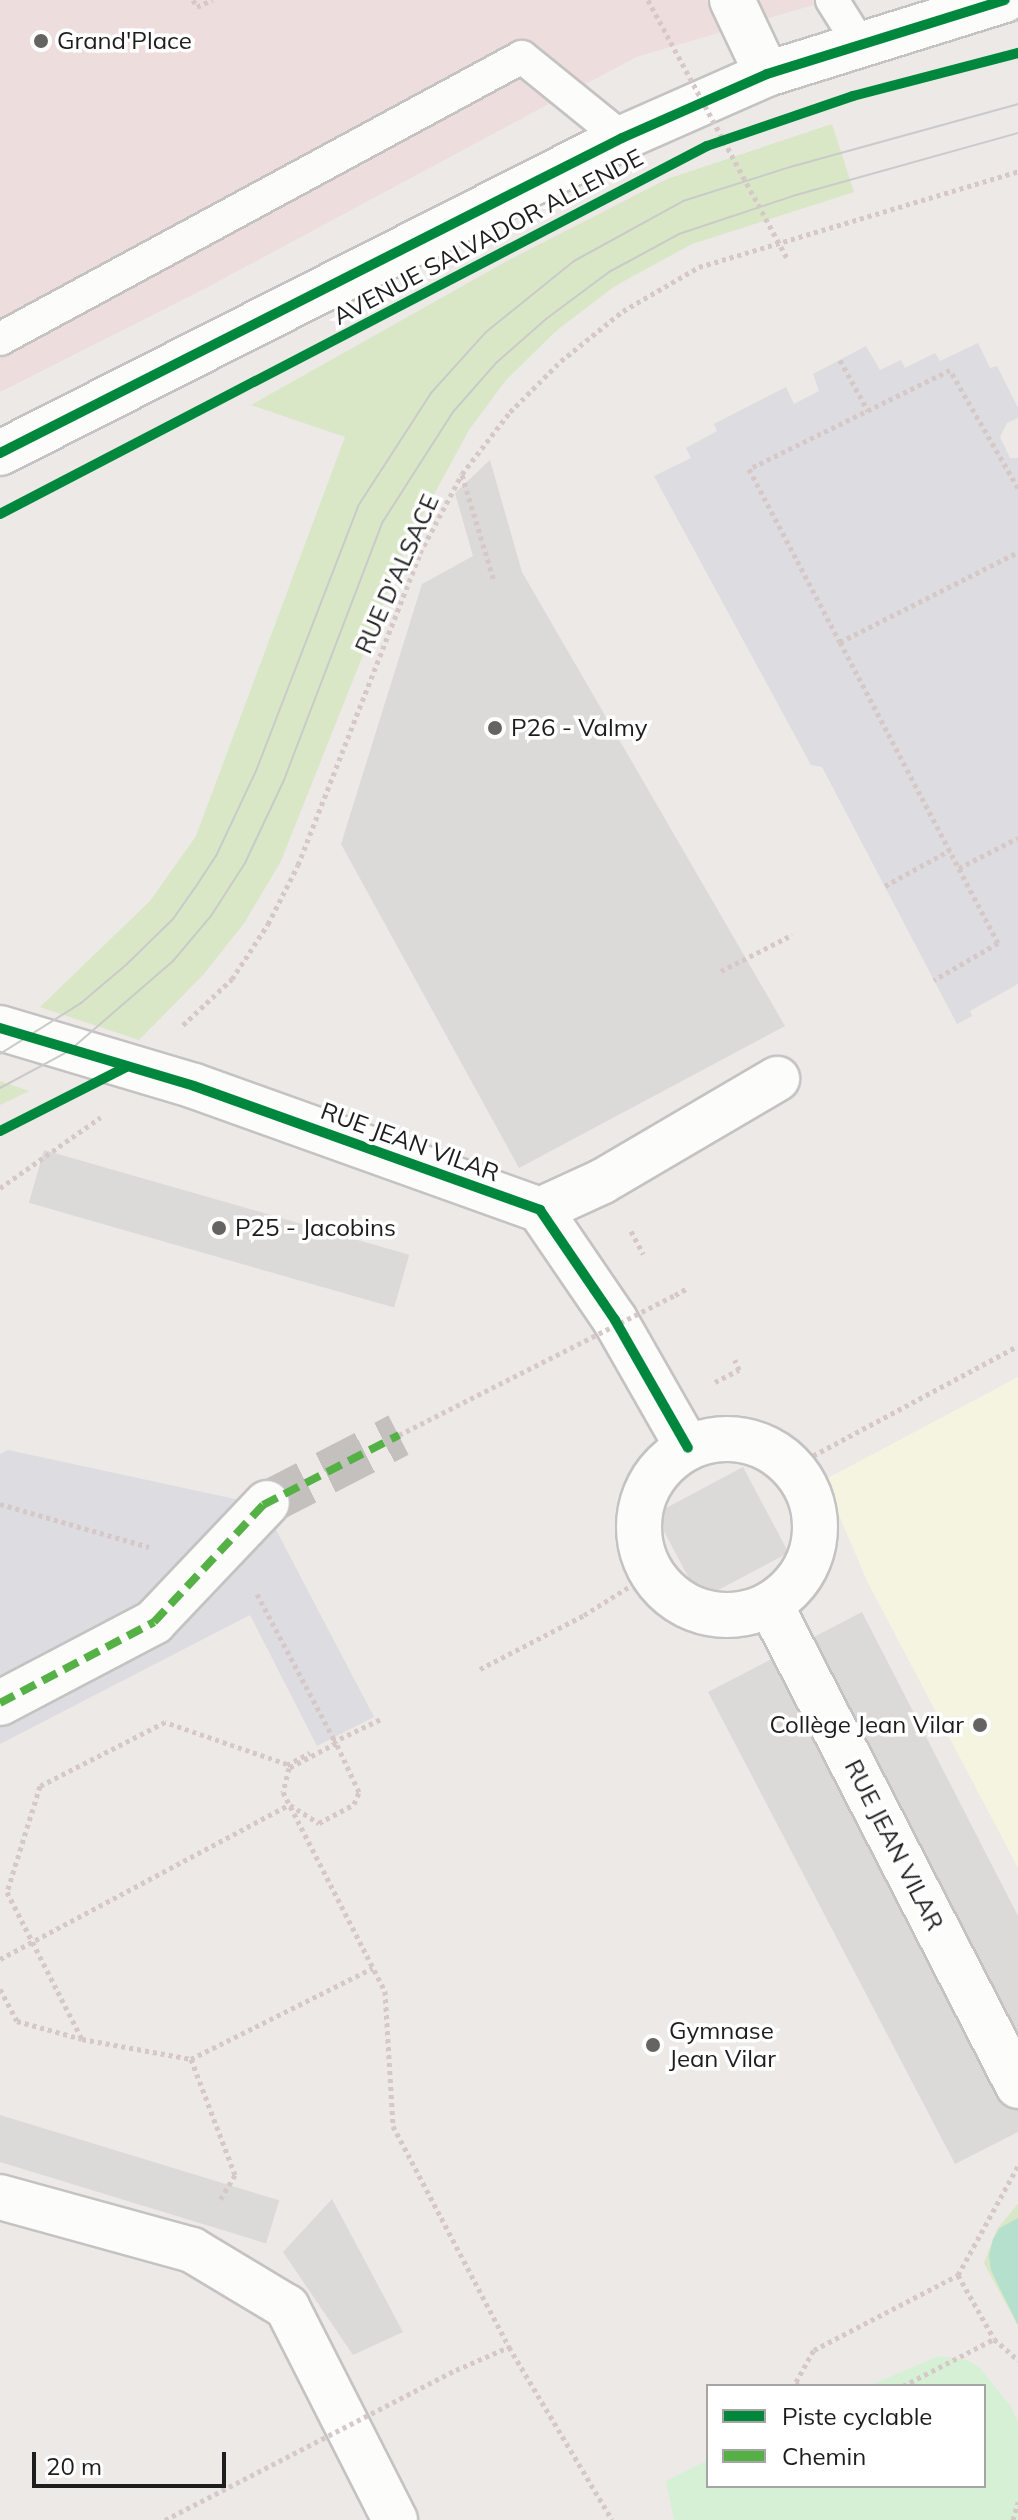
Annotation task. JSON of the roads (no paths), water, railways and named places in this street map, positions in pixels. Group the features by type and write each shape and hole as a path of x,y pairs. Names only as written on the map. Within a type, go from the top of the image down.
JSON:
{"street":[{"path":"732,0 767,74"},
{"name":"AVENUE SALVADOR ALLENDE","path":"0,453 622,138 767,74 1005,0"},
{"name":"RUE JEAN VILAR","path":"0,1028 194,1086 540,1210"},
{"path":"688,1448 615,1320 540,1210 603,1181 777,1079"},
{"path":"709,1440 744,1440 769,1449 792,1467 807,1487 814,1517 813,1551 794,1584 770,1604 740,1614 704,1613 672,1597 651,1573 639,1540 644,1494 657,1472 688,1448 709,1440"},
{"path":"0,1703 154,1622 267,1503"},
{"name":"RUE JEAN VILAR","path":"770,1604 1018,2086"},
{"path":"0,2197 192,2250 287,2307 395,2520"}],"lane":[{"path":"832,0 859,43"},
{"path":"0,339 522,57 622,138"}],"tunnel":[{"path":"267,1503 399,1435"}],"tram line":[{"path":"0,1054 81,1003 127,964 173,919 195,888 216,856 256,771 358,506 431,393 486,332 574,261 683,201 790,167 1018,104"},
{"path":"0,1088 69,1051 173,961 211,916 245,863 284,780 382,523 453,412 496,363 546,319 609,272 679,234 796,195 1018,133"}],"place":[{"name":"Grand'Place","path":"41,41"},
{"name":"P26 - Valmy","path":"495,728"},
{"name":"P25 - Jacobins","path":"219,1228"},
{"name":"Collège Jean Vilar","path":"980,1725"},
{"name":"Gymnase Jean Vilar","path":"653,2045"}]}
